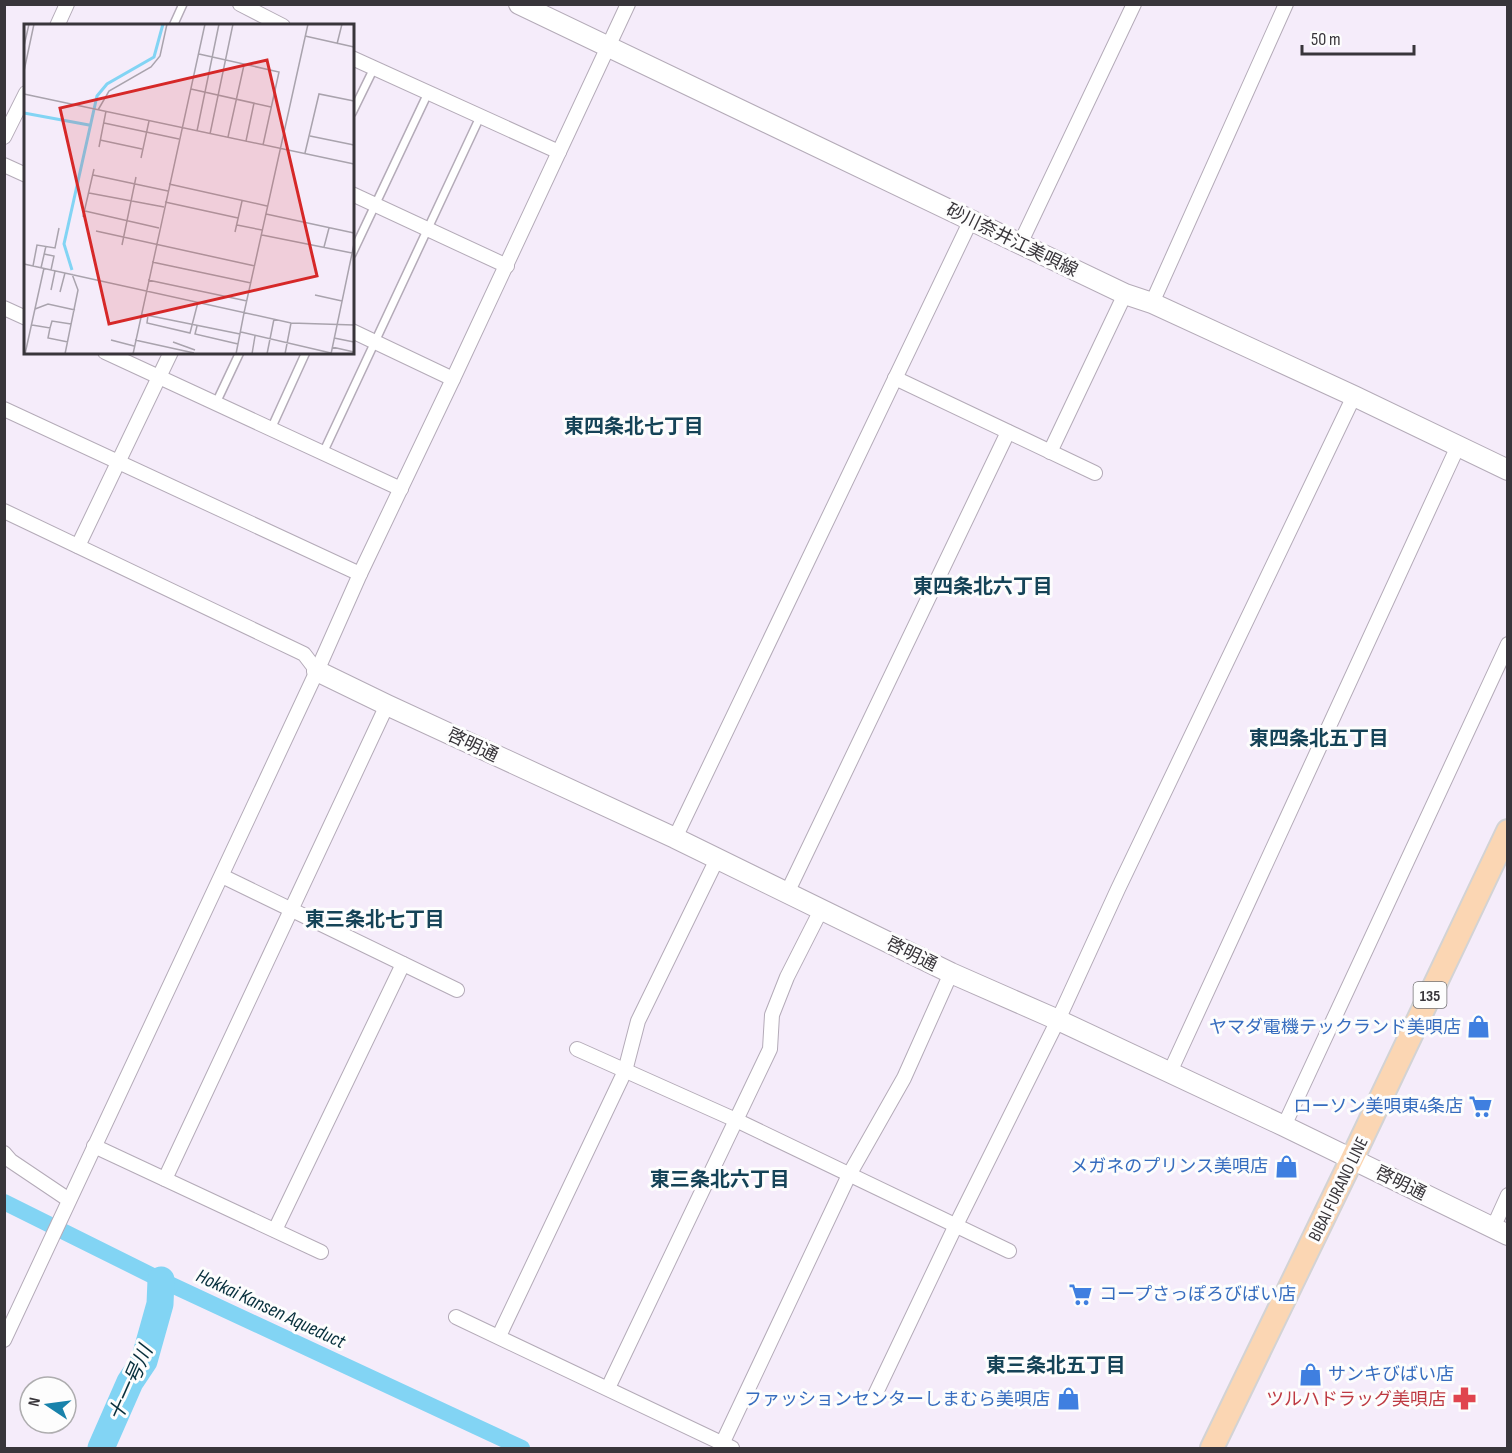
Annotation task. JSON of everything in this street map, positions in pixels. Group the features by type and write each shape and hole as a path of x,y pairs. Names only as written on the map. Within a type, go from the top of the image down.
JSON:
{"main road":[{"name":"BIBAI FURANO LINE","path":"1212,1449 1507,832"}],"street":[{"path":"58,24 68,4"},
{"path":"240,4 261,21"},
{"name":"砂川奈井江美唄線","path":"519,4 1125,294 1152,303 1508,470"},
{"path":"4,1340 628,4"},
{"path":"1020,244 1134,4"},
{"path":"1152,303 1286,4"},
{"path":"354,59 559,152"},
{"path":"4,136 24,97"},
{"path":"4,165 24,174"},
{"path":"354,195 507,266"},
{"path":"675,838 971,220"},
{"path":"1050,452 1125,294"},
{"path":"4,308 24,317"},
{"path":"354,332 453,380"},
{"path":"110,354 401,489"},
{"path":"78,546 170,354"},
{"path":"895,378 1095,473"},
{"path":"874,1397 1058,1020 1118,889 1354,396"},
{"path":"4,409 360,574"},
{"path":"787,894 1008,432"},
{"path":"1170,1072 1458,446"},
{"path":"4,512 304,654 317,671"},
{"path":"1284,1126 1508,644"},
{"name":"啓明通","path":"317,671 675,838 951,973 1170,1072 1500,1231"},
{"path":"165,1179 387,705"},
{"path":"499,1336 626,1071 638,1021 717,859"},
{"path":"222,876 457,990"},
{"path":"608,1388 738,1121 770,1049 772,1015 788,977 822,910"},
{"path":"275,1230 403,964"},
{"path":"456,1317 727,1446 849,1175 903,1078 951,973"},
{"path":"577,1049 738,1121 1009,1251"},
{"path":"94,1146 321,1252"},
{"path":"4,1153 11,1161 69,1200"},
{"path":"1500,1231 1508,1195"}],"lane":[{"path":"174,24 183,4"},
{"path":"354,109 374,68"},
{"path":"354,250 428,93"},
{"path":"323,453 480,117"},
{"path":"216,403 239,354"},
{"path":"271,429 305,354"}],"waterway":[{"name":"Hokkai Kansen Aqueduct","path":"4,1202 161,1280 522,1448"},
{"name":"十一号川","path":"101,1448 130,1382 144,1361 160,1304 161,1280"}],"place":[{"name":"ヤマダ電機テックランド美唄店","path":"1479,1027"},
{"name":"ローソン美唄東4条店","path":"1481,1106"},
{"name":"メガネのプリンス美唄店","path":"1286,1166"},
{"name":"コープさっぽろびばい店","path":"1081,1294"},
{"name":"サンキびばい店","path":"1310,1374"},
{"name":"ファッションセンターしまむら美唄店","path":"1068,1399"},
{"name":"ツルハドラッグ美唄店","path":"1464,1399"}],"district":[{"name":"東四条北七丁目","path":"634,426"},
{"name":"東四条北六丁目","path":"983,586"},
{"name":"東四条北五丁目","path":"1319,738"},
{"name":"東三条北七丁目","path":"375,919"},
{"name":"東三条北六丁目","path":"720,1179"},
{"name":"東三条北五丁目","path":"1056,1365"}]}
